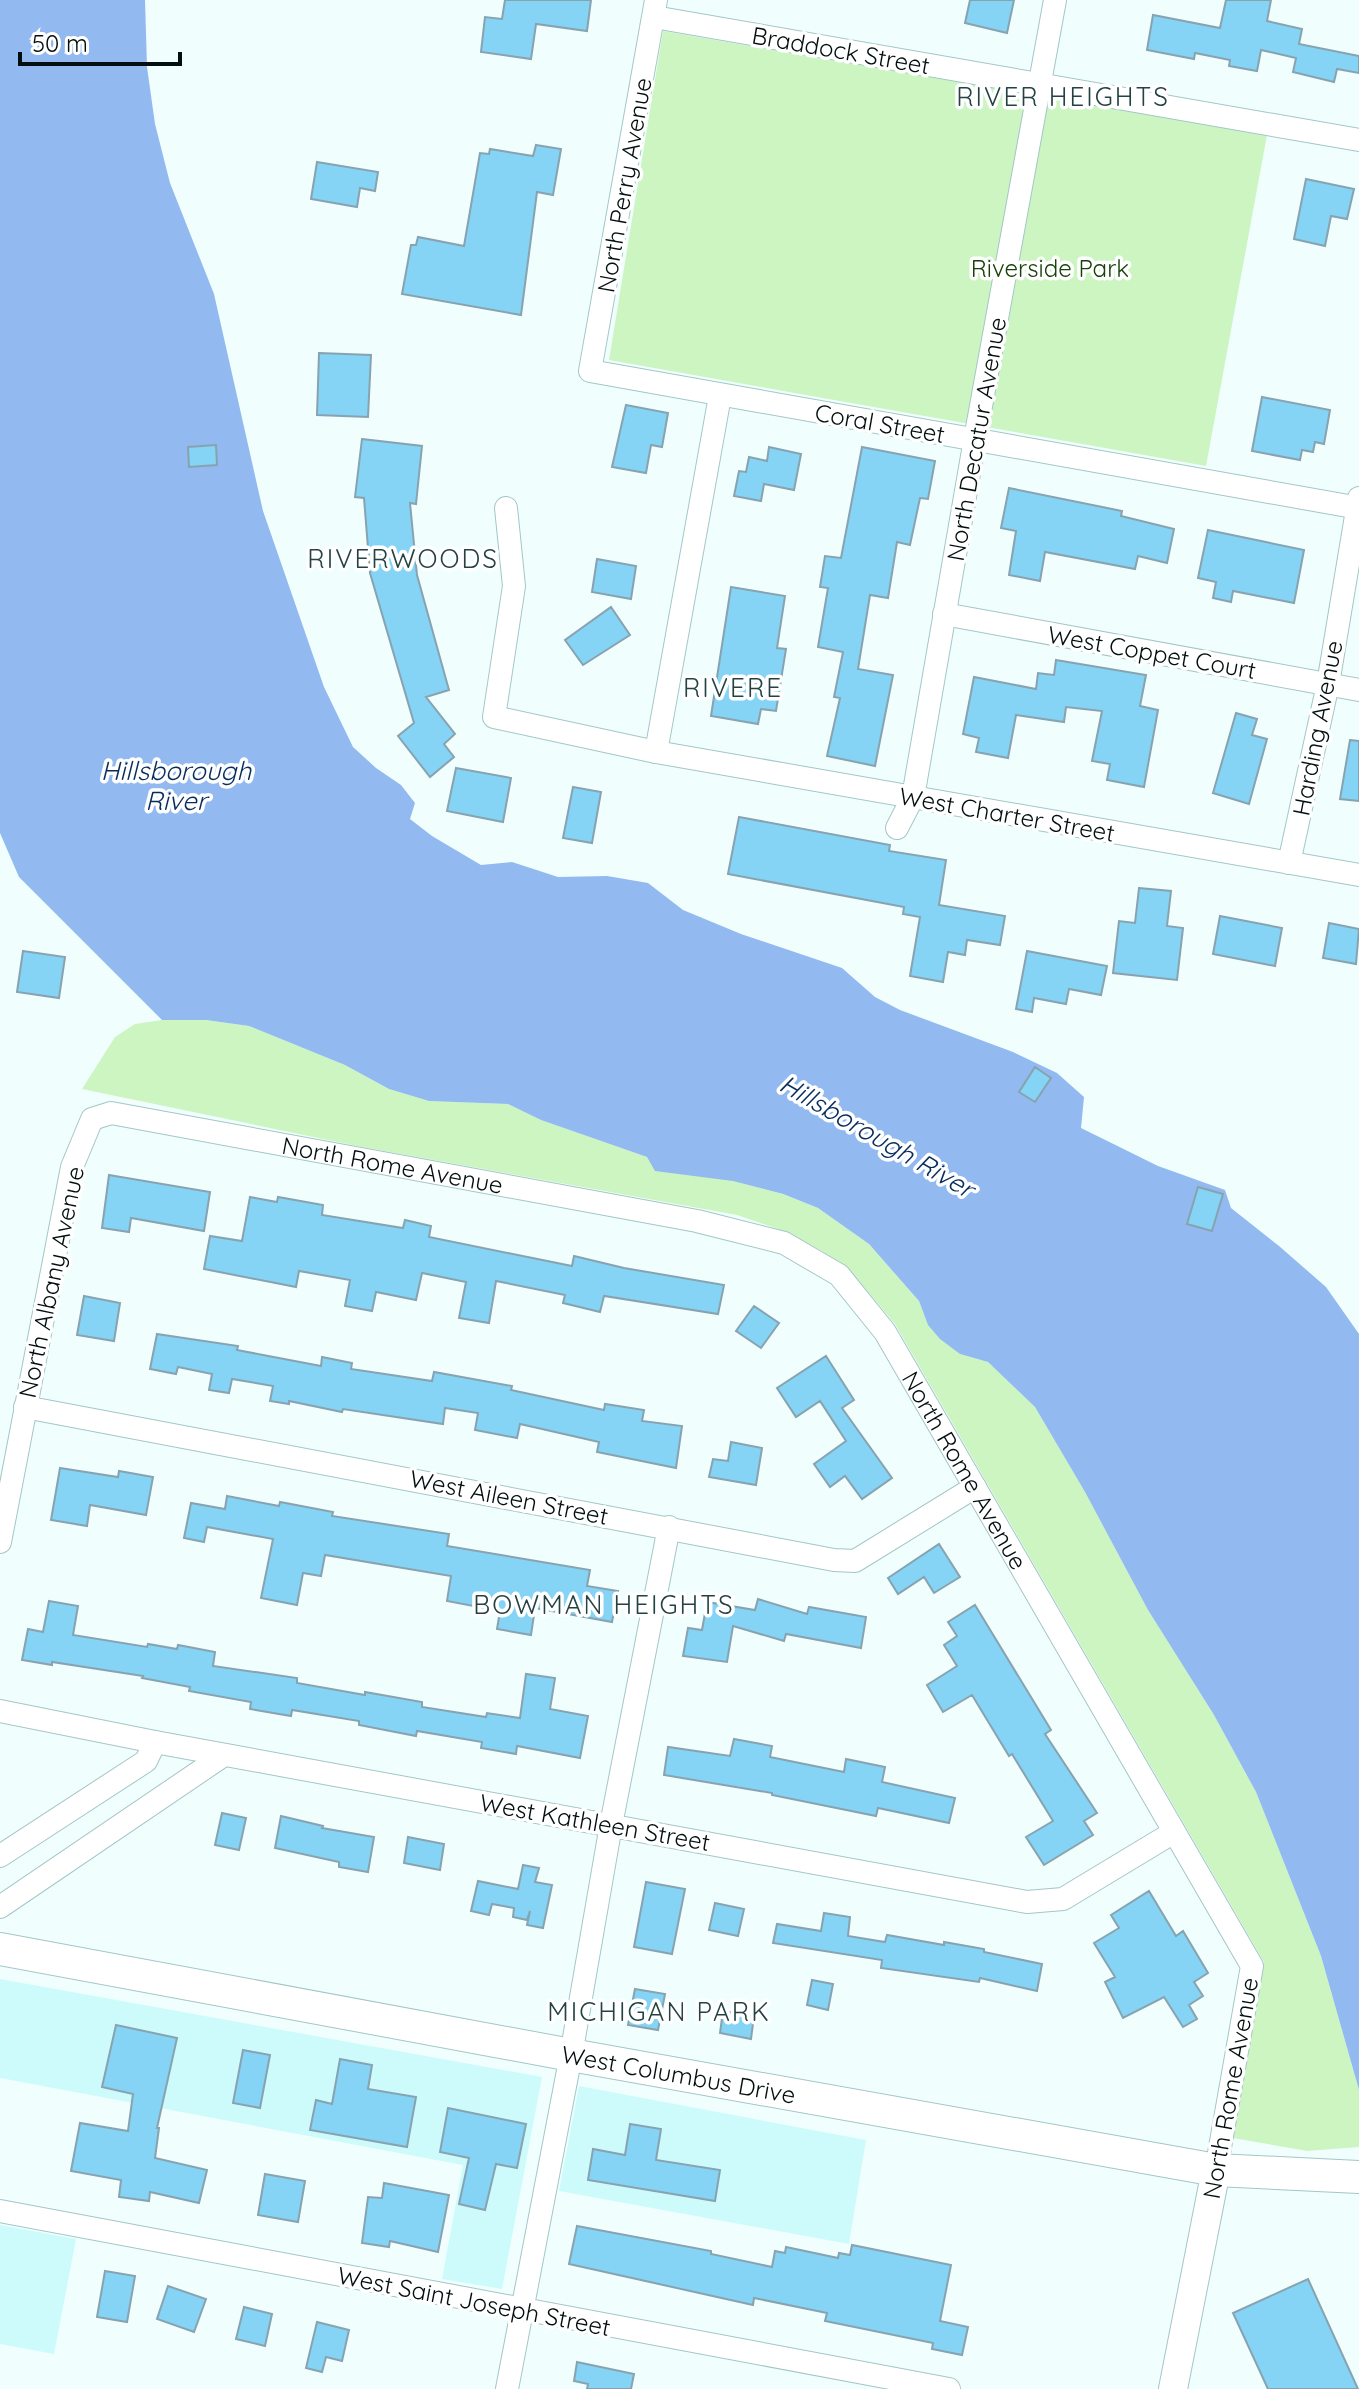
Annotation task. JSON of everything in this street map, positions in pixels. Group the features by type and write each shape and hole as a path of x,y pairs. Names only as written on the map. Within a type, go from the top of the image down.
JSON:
{"main road":[{"name":"West Columbus Drive","path":"0,1949 1216,2170 1349,2177"}],"street":[{"name":"North Decatur Avenue","path":"897,828 913,797 1055,0"},
{"name":"Braddock Street","path":"655,8 1041,85 1359,140"},
{"name":"North Perry Avenue","path":"590,371 655,8"},
{"name":"Coral Street","path":"590,371 1358,505"},
{"path":"656,752 720,396"},
{"name":"Harding Avenue","path":"1289,863 1328,684 1358,505"},
{"name":"West Charter Street","path":"506,508 514,586 494,717 656,752 1359,875"},
{"name":"West Coppet Court","path":"944,614 1359,690"},
{"name":"North Rome Avenue","path":"92,1119 111,1113 697,1221 784,1243 839,1275 885,1332 1252,1966 1173,2389"},
{"name":"North Albany Avenue","path":"0,1542 72,1167 92,1119"},
{"name":"West Aileen Street","path":"25,1407 834,1560 855,1561 975,1487"},
{"path":"507,2389 669,1527"},
{"name":"West Kathleen Street","path":"0,1711 1027,1902 1063,1899 1174,1832"},
{"path":"0,1856 146,1761 155,1742"},
{"path":"0,1907 224,1755"},
{"name":"West Saint Joseph Street","path":"0,2211 949,2389"}],"shaded area":[{"path":"0,1979 542,2077 502,2289 442,2279 463,2165 0,2078"},
{"path":"579,2086 866,2140 849,2244 559,2191"},
{"path":"0,2225 76,2239 54,2354 0,2344"}],"green space":[{"name":"Riverside Park","path":"663,31 1267,135 1206,466 609,360"},
{"path":"162,1020 206,1020 249,1026 345,1065 389,1089 429,1101 508,1104 541,1120 647,1157 782,1194 818,1208 869,1244 919,1301 928,1325 960,1354 988,1362 1035,1407 1148,1610 1214,1715 1256,1792 1321,1956 1359,2090 1359,2147 1307,2151 1233,2138 1264,1962 895,1324 859,1281 822,1251 781,1230 737,1215 357,1146 82,1089 115,1037 135,1024"}],"water":[{"name":"Hillsborough River","path":"0,0 145,0 147,67 155,124 170,183 214,294 263,511 324,687 353,747 401,785 415,803 410,819 481,865 512,862 558,877 607,876 648,883 683,910 741,934 842,968 875,997 900,1010 1013,1052 1057,1073 1084,1097 1081,1128 1158,1166 1225,1190 1231,1208 1326,1287 1359,1334 1359,2090 1321,1956 1256,1792 1214,1715 1148,1610 1085,1492 1035,1407 988,1362 960,1354 940,1339 928,1325 919,1301 869,1244 818,1208 783,1194 733,1181 655,1171 647,1157 541,1120 508,1104 429,1101 389,1089 345,1065 249,1026 206,1020 162,1020 19,877 0,833"}],"building":[{"path":"505,0 591,0 587,31 536,24 531,59 481,52 485,17 502,19"},
{"path":"970,0 1014,0 1007,33 965,23"},
{"path":"1226,0 1271,0 1267,21 1302,29 1299,44 1359,56 1359,73 1337,69 1334,82 1293,72 1296,58 1261,50 1257,71 1229,66 1230,60 1195,53 1194,59 1147,50 1153,15 1220,28"},
{"path":"536,145 561,149 553,195 537,192 521,315 402,294 411,245 416,245 418,237 464,246 480,153 489,154 490,149 533,156"},
{"path":"317,162 378,172 375,191 360,188 357,207 311,199"},
{"path":"1306,179 1354,189 1347,219 1331,216 1325,246 1294,239"},
{"path":"319,353 371,355 368,417 317,415"},
{"path":"1262,397 1330,410 1324,444 1315,442 1313,452 1302,450 1300,460 1252,451"},
{"path":"626,405 668,413 662,447 651,445 646,473 612,467"},
{"path":"362,439 422,446 416,504 410,503 417,575 449,690 426,697 455,734 444,744 454,757 430,777 398,736 414,723 370,573 364,498 355,497"},
{"path":"216,445 217,465 189,467 188,447"},
{"path":"769,447 801,454 794,490 764,484 761,501 734,496 739,471 746,472 749,457 767,461"},
{"path":"862,447 935,461 928,499 920,498 910,545 897,542 888,598 870,595 858,669 893,675 875,766 827,756 840,698 834,697 843,652 818,647 828,588 820,587 825,556 841,558"},
{"path":"1009,488 1122,511 1121,516 1174,529 1167,563 1138,556 1135,569 1045,552 1040,581 1009,575 1016,531 1001,528"},
{"path":"1208,530 1304,550 1294,603 1233,591 1231,602 1213,598 1216,582 1198,578"},
{"path":"597,559 636,566 631,599 592,592"},
{"path":"731,587 785,596 777,648 786,649 776,711 761,709 758,724 711,716"},
{"path":"611,607 630,635 583,665 565,640"},
{"path":"1056,660 1146,675 1140,706 1158,710 1144,787 1107,780 1110,764 1092,761 1102,711 1066,707 1064,722 1016,715 1008,758 976,752 979,738 963,734 974,677 1036,689 1038,673 1054,675"},
{"path":"1236,713 1257,719 1252,735 1267,739 1249,804 1213,793"},
{"path":"1350,740 1359,741 1359,801 1340,799"},
{"path":"456,768 511,778 503,822 447,811"},
{"path":"573,787 601,792 592,843 563,838"},
{"path":"739,817 890,845 889,851 946,860 939,905 1005,916 1000,945 967,940 965,955 948,952 943,982 910,976 920,917 903,914 904,907 728,874"},
{"path":"1139,888 1171,891 1167,926 1183,928 1177,980 1113,973 1119,921 1135,923"},
{"path":"1220,916 1282,928 1275,966 1213,954"},
{"path":"1329,923 1359,929 1356,964 1323,958"},
{"path":"23,951 65,957 59,998 17,992"},
{"path":"1027,951 1107,966 1101,995 1069,989 1066,1004 1034,998 1032,1012 1016,1009"},
{"path":"1035,1067 1051,1078 1035,1102 1019,1092"},
{"path":"109,1175 210,1192 204,1231 131,1218 129,1232 102,1228"},
{"path":"1198,1187 1223,1194 1212,1231 1187,1224"},
{"path":"250,1197 277,1202 278,1197 323,1205 322,1215 403,1228 405,1220 431,1226 429,1237 572,1266 574,1256 724,1285 718,1314 604,1296 600,1312 563,1303 565,1295 496,1281 489,1323 459,1318 466,1282 422,1273 416,1300 376,1292 372,1311 345,1306 350,1280 299,1271 296,1287 204,1269 210,1236 242,1241"},
{"path":"84,1296 120,1303 114,1341 77,1335"},
{"path":"754,1306 779,1323 761,1348 736,1331"},
{"path":"157,1334 238,1346 237,1350 321,1366 322,1357 352,1363 351,1369 432,1381 434,1372 512,1386 511,1390 604,1410 605,1404 644,1410 642,1421 682,1426 676,1468 597,1452 599,1442 520,1424 517,1438 475,1430 478,1413 445,1408 443,1424 343,1409 342,1412 289,1401 289,1404 270,1401 273,1386 232,1379 229,1393 209,1390 212,1374 178,1367 176,1374 150,1369"},
{"path":"826,1356 854,1400 842,1408 892,1478 862,1499 845,1476 830,1487 814,1464 846,1441 820,1401 796,1417 777,1388"},
{"path":"731,1442 762,1448 756,1485 709,1477 713,1459 728,1461"},
{"path":"60,1468 118,1477 119,1471 153,1477 146,1515 90,1505 87,1526 51,1520"},
{"path":"227,1496 279,1506 280,1502 333,1512 332,1516 449,1534 447,1546 590,1570 587,1586 618,1591 612,1622 535,1608 531,1635 497,1629 500,1611 447,1601 451,1576 325,1555 321,1576 303,1573 297,1605 261,1598 273,1539 207,1527 204,1542 184,1538 191,1503 225,1509"},
{"path":"939,1544 960,1577 934,1593 924,1577 898,1594 888,1578"},
{"path":"758,1599 807,1614 809,1607 866,1617 861,1648 786,1634 784,1641 733,1626 727,1662 683,1656 688,1628 702,1630 707,1602 755,1610"},
{"path":"49,1601 78,1606 73,1635 147,1647 148,1644 177,1649 178,1645 215,1652 213,1666 297,1678 297,1683 422,1702 422,1707 486,1717 487,1713 520,1718 526,1674 555,1678 550,1709 588,1716 580,1758 517,1746 516,1754 481,1748 482,1742 417,1731 416,1736 359,1725 359,1721 292,1710 291,1716 250,1709 251,1702 189,1691 190,1687 143,1676 22,1660 28,1629 43,1632"},
{"path":"975,1605 1051,1730 1045,1734 1097,1813 1084,1821 1093,1835 1044,1865 1026,1837 1053,1821 1012,1754 1009,1756 972,1695 943,1712 927,1685 957,1666 944,1645 957,1636 948,1622"},
{"path":"734,1739 772,1746 770,1757 844,1772 846,1759 885,1767 882,1782 955,1798 949,1823 878,1808 876,1816 772,1793 664,1775 668,1747 730,1756"},
{"path":"222,1813 246,1818 239,1850 215,1845"},
{"path":"281,1816 322,1828 374,1837 368,1872 339,1867 339,1862 275,1848"},
{"path":"408,1837 444,1844 440,1870 404,1863"},
{"path":"523,1865 539,1868 535,1882 552,1885 543,1928 527,1925 530,1911 527,1920 513,1917 514,1908 492,1904 489,1915 471,1911 478,1881 518,1889"},
{"path":"646,1882 685,1889 672,1954 634,1947"},
{"path":"1149,1891 1176,1936 1183,1931 1208,1973 1194,1982 1203,1996 1189,2005 1197,2019 1183,2027 1164,1997 1123,2018 1105,1982 1115,1977 1094,1943 1119,1928 1111,1915"},
{"path":"715,1903 744,1909 738,1936 709,1930"},
{"path":"824,1913 850,1917 848,1936 885,1942 887,1935 944,1945 944,1942 1042,1964 1037,1991 980,1978 979,1982 881,1968 882,1960 773,1943 777,1924 821,1931"},
{"path":"812,1980 833,1984 828,2010 807,2005"},
{"path":"635,1989 665,1994 658,2030 628,2025"},
{"path":"723,2011 754,2016 751,2039 720,2033"},
{"path":"116,2025 177,2038 157,2128 155,2158 207,2170 199,2203 150,2192 149,2201 119,2197 121,2180 71,2171 80,2123 128,2131 133,2094 102,2087"},
{"path":"243,2050 270,2055 260,2108 233,2103"},
{"path":"340,2059 372,2065 368,2089 416,2097 407,2147 310,2130 316,2100 332,2104"},
{"path":"448,2108 526,2124 517,2168 496,2164 485,2210 459,2204 469,2158 440,2152"},
{"path":"630,2124 661,2129 656,2160 720,2170 715,2201 588,2180 593,2149 625,2155"},
{"path":"265,2174 305,2181 298,2222 258,2215"},
{"path":"384,2183 449,2195 438,2252 390,2241 389,2247 362,2243 368,2197 382,2198"},
{"path":"577,2226 711,2251 711,2254 772,2267 775,2251 785,2253 786,2247 838,2258 839,2253 850,2255 852,2245 951,2265 940,2321 968,2327 962,2355 932,2349 933,2343 825,2321 827,2313 754,2298 753,2305 569,2264"},
{"path":"105,2271 135,2276 127,2322 97,2317"},
{"path":"1308,2279 1358,2389 1268,2389 1233,2313"},
{"path":"168,2286 206,2299 194,2332 157,2319"},
{"path":"244,2307 272,2314 265,2346 236,2339"},
{"path":"317,2322 349,2330 342,2361 326,2357 322,2372 306,2368"},
{"path":"577,2362 634,2374 631,2389 587,2389 588,2384 574,2381"}],"district":[{"name":"RIVER HEIGHTS","path":"1063,96"},
{"name":"RIVERWOODS","path":"403,558"},
{"name":"RIVERE","path":"733,687"},
{"name":"BOWMAN HEIGHTS","path":"604,1604"},
{"name":"MICHIGAN PARK","path":"659,2011"}]}
